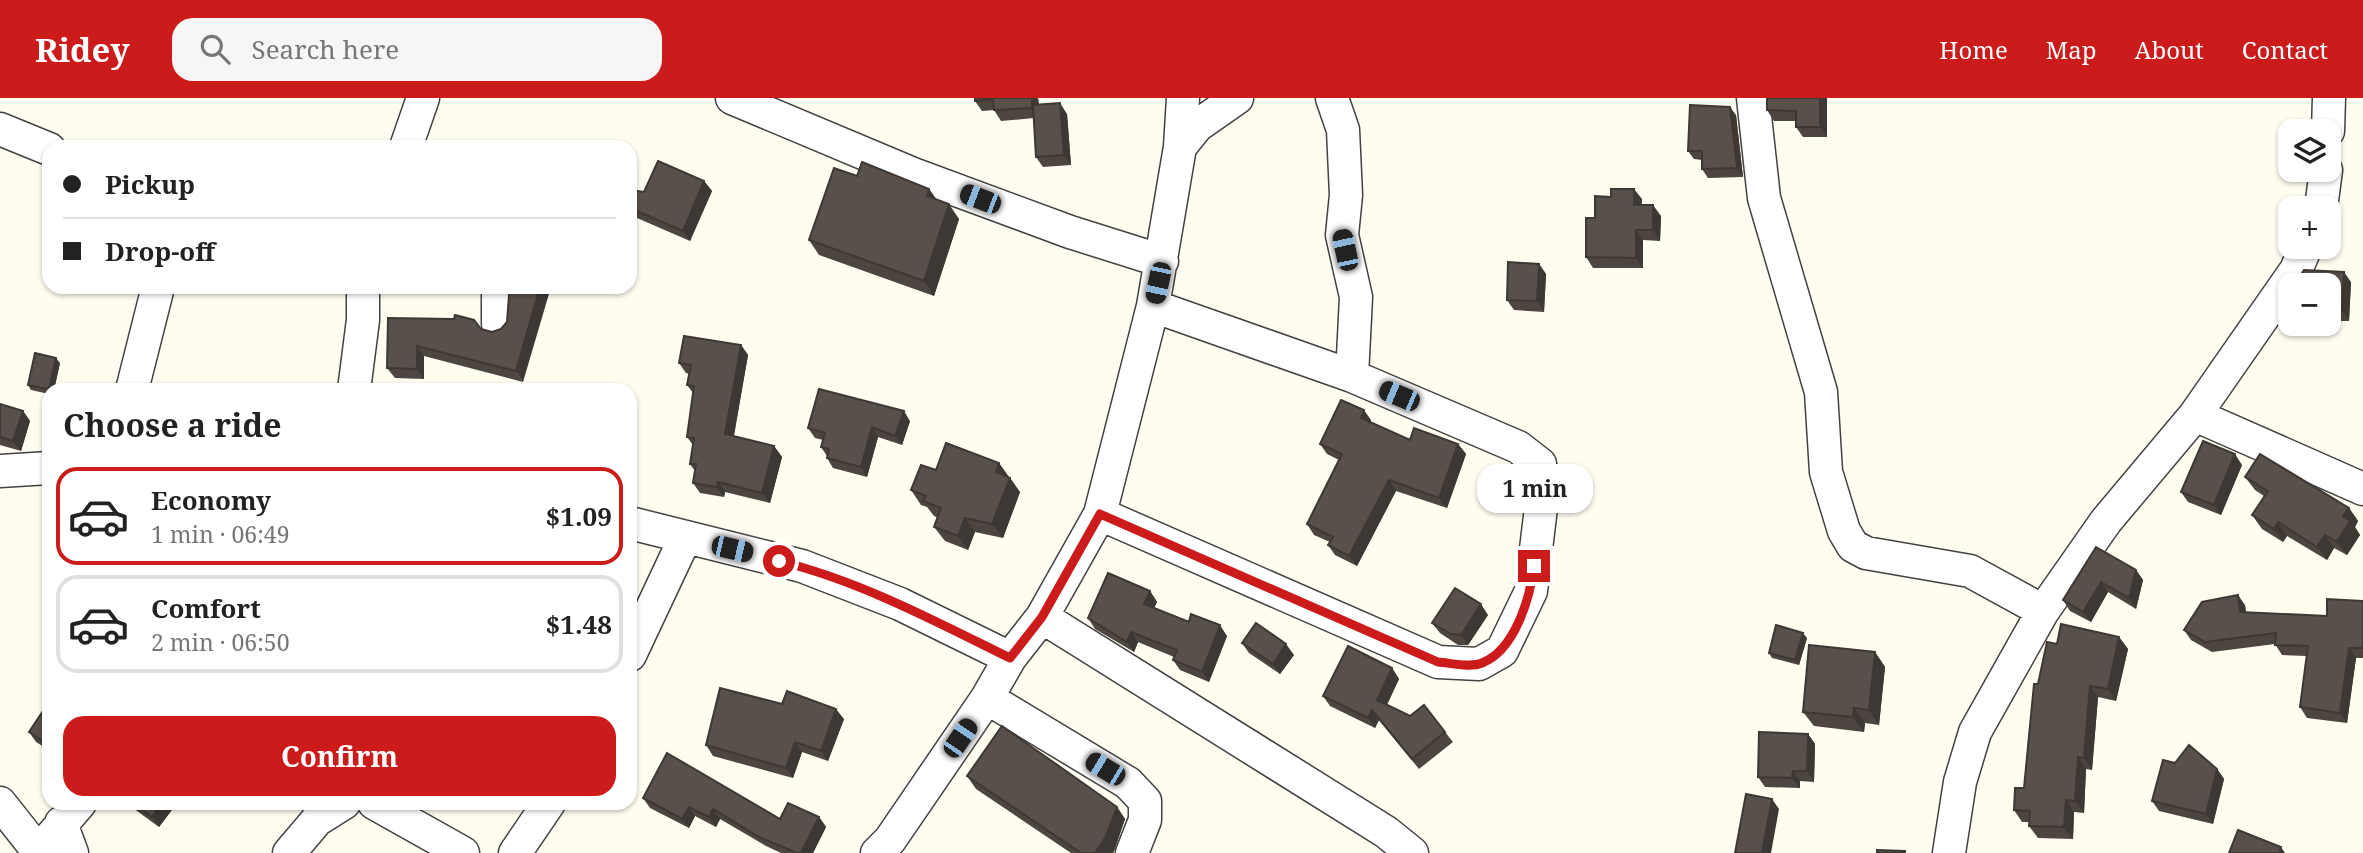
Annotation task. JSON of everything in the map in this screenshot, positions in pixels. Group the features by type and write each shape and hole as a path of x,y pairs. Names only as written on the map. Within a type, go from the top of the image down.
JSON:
{"street":[{"path":"408,140 423,98"},
{"path":"732,98 789,109 913,174 1070,232 1163,261"},
{"path":"885,848 987,698 1010,658 1042,617 1100,514 1163,261 1180,148 1183,98"},
{"path":"1180,148 1197,126 1237,98"},
{"path":"1332,98 1343,130 1346,195 1342,235 1356,297 1352,376"},
{"path":"1753,98 1764,198 1821,392 1826,472 1844,531 1853,546 1866,553 1970,571 2043,611"},
{"path":"2328,119 2329,98"},
{"path":"0,129 42,146"},
{"path":"1949,853 1960,782 1975,732 2043,611 2106,521 2195,415 2296,270 2301,259"},
{"path":"134,383 156,294"},
{"path":"355,383 363,320 362,294"},
{"path":"498,294 498,324"},
{"path":"1100,514 1438,662 1479,664 1502,651 1531,591 1543,491 1540,464 1518,447 1352,376 1153,306"},
{"path":"2195,415 2363,489"},
{"path":"0,471 42,468"},
{"path":"637,525 802,566 900,604 1010,658"},
{"path":"637,640 685,538"},
{"path":"1042,617 1386,832 1412,853"},
{"path":"987,698 1128,783 1145,802 1145,820 1132,853"},
{"path":"0,803 37,852 71,813"},
{"path":"289,853 317,820 333,810"},
{"path":"386,810 463,853"},
{"path":"515,853 544,810"},
{"path":"71,813 72,853"}],"building":[{"path":"975,98 1032,98 1032,108 994,110 993,99 975,101"},
{"path":"1767,98 1820,98 1820,127 1796,127 1796,111 1767,110"},
{"path":"1060,103 1064,155 1036,157 1033,105"},
{"path":"1690,105 1730,107 1737,168 1702,169 1702,151 1688,151"},
{"path":"658,161 704,181 683,231 637,211 637,191 644,192"},
{"path":"862,162 929,189 927,196 949,204 924,281 809,240 834,168 857,176"},
{"path":"1611,189 1634,189 1634,205 1653,205 1653,230 1636,230 1636,258 1586,257 1586,218 1595,218 1595,196 1611,197"},
{"path":"1508,262 1539,264 1537,301 1507,300"},
{"path":"2304,270 2344,272 2342,311 2341,273 2302,273"},
{"path":"538,294 516,371 417,346 417,369 387,368 388,318 454,319 455,315 474,320 481,329 492,332 501,329 507,322 509,295"},
{"path":"684,336 741,345 725,434 774,446 762,493 718,482 717,487 693,483 696,464 690,464 694,438 687,437 694,386 687,385 691,365 679,363"},
{"path":"35,353 56,358 50,383 42,383 42,388 28,385"},
{"path":"819,389 904,411 895,436 872,427 861,467 827,458 829,449 821,447 825,433 808,428"},
{"path":"1341,400 1364,410 1361,418 1410,440 1414,428 1458,444 1439,498 1389,480 1349,556 1328,545 1333,537 1307,524 1342,454 1320,444"},
{"path":"0,404 23,411 13,441 0,437"},
{"path":"2203,441 2235,454 2214,505 2181,492"},
{"path":"946,443 999,463 996,472 1010,478 992,524 965,518 958,536 934,527 941,508 923,501 926,496 911,490 921,465 936,470"},
{"path":"2260,454 2349,508 2343,516 2350,521 2337,542 2325,535 2317,547 2278,522 2274,529 2252,515 2268,491 2245,477"},
{"path":"2096,547 2136,570 2129,598 2101,582 2083,612 2063,600"},
{"path":"1108,573 1150,591 1144,604 1189,622 1191,614 1220,625 1202,672 1173,660 1177,650 1131,632 1127,642 1088,618"},
{"path":"1455,588 1481,604 1461,635 1451,634 1432,623"},
{"path":"2238,595 2240,612 2327,616 2327,599 2363,601 2363,648 2349,648 2340,713 2300,707 2308,646 2275,645 2276,633 2205,642 2184,630 2202,602"},
{"path":"1256,623 1286,644 1273,664 1242,643"},
{"path":"2061,624 2119,637 2108,689 2090,686 2084,758 2078,757 2075,801 2066,800 2064,827 2029,826 2030,811 2014,810 2015,788 2024,788 2034,684 2038,684 2047,642 2057,644"},
{"path":"1776,625 1803,633 1795,660 1769,653"},
{"path":"1809,645 1875,652 1869,710 1854,708 1853,717 1803,712"},
{"path":"1348,646 1392,668 1377,700 1410,716 1424,705 1445,732 1412,759 1372,710 1368,718 1323,696"},
{"path":"720,688 782,704 787,691 836,709 821,751 795,742 786,768 706,745"},
{"path":"42,712 42,740 29,732"},
{"path":"1002,726 1117,807 1105,838 1095,853 1081,853 967,776"},
{"path":"1759,732 1808,734 1807,771 1793,771 1792,778 1758,777"},
{"path":"2189,745 2217,769 2206,814 2152,801 2163,760 2175,763"},
{"path":"667,753 780,819 788,803 819,817 801,853 759,837 713,809 709,817 689,807 682,819 643,798"},
{"path":"1746,794 1772,799 1762,853 1735,853"},
{"path":"142,810 157,810 152,817"},
{"path":"2238,830 2281,847 2279,853 2229,853"},
{"path":"1877,850 1905,851 1905,853 1877,853"}],"route":[{"path":"779,561 802,566 900,604 1010,658 1042,617 1100,514 1438,662 1479,664 1502,651 1531,591 1534,566"}]}
